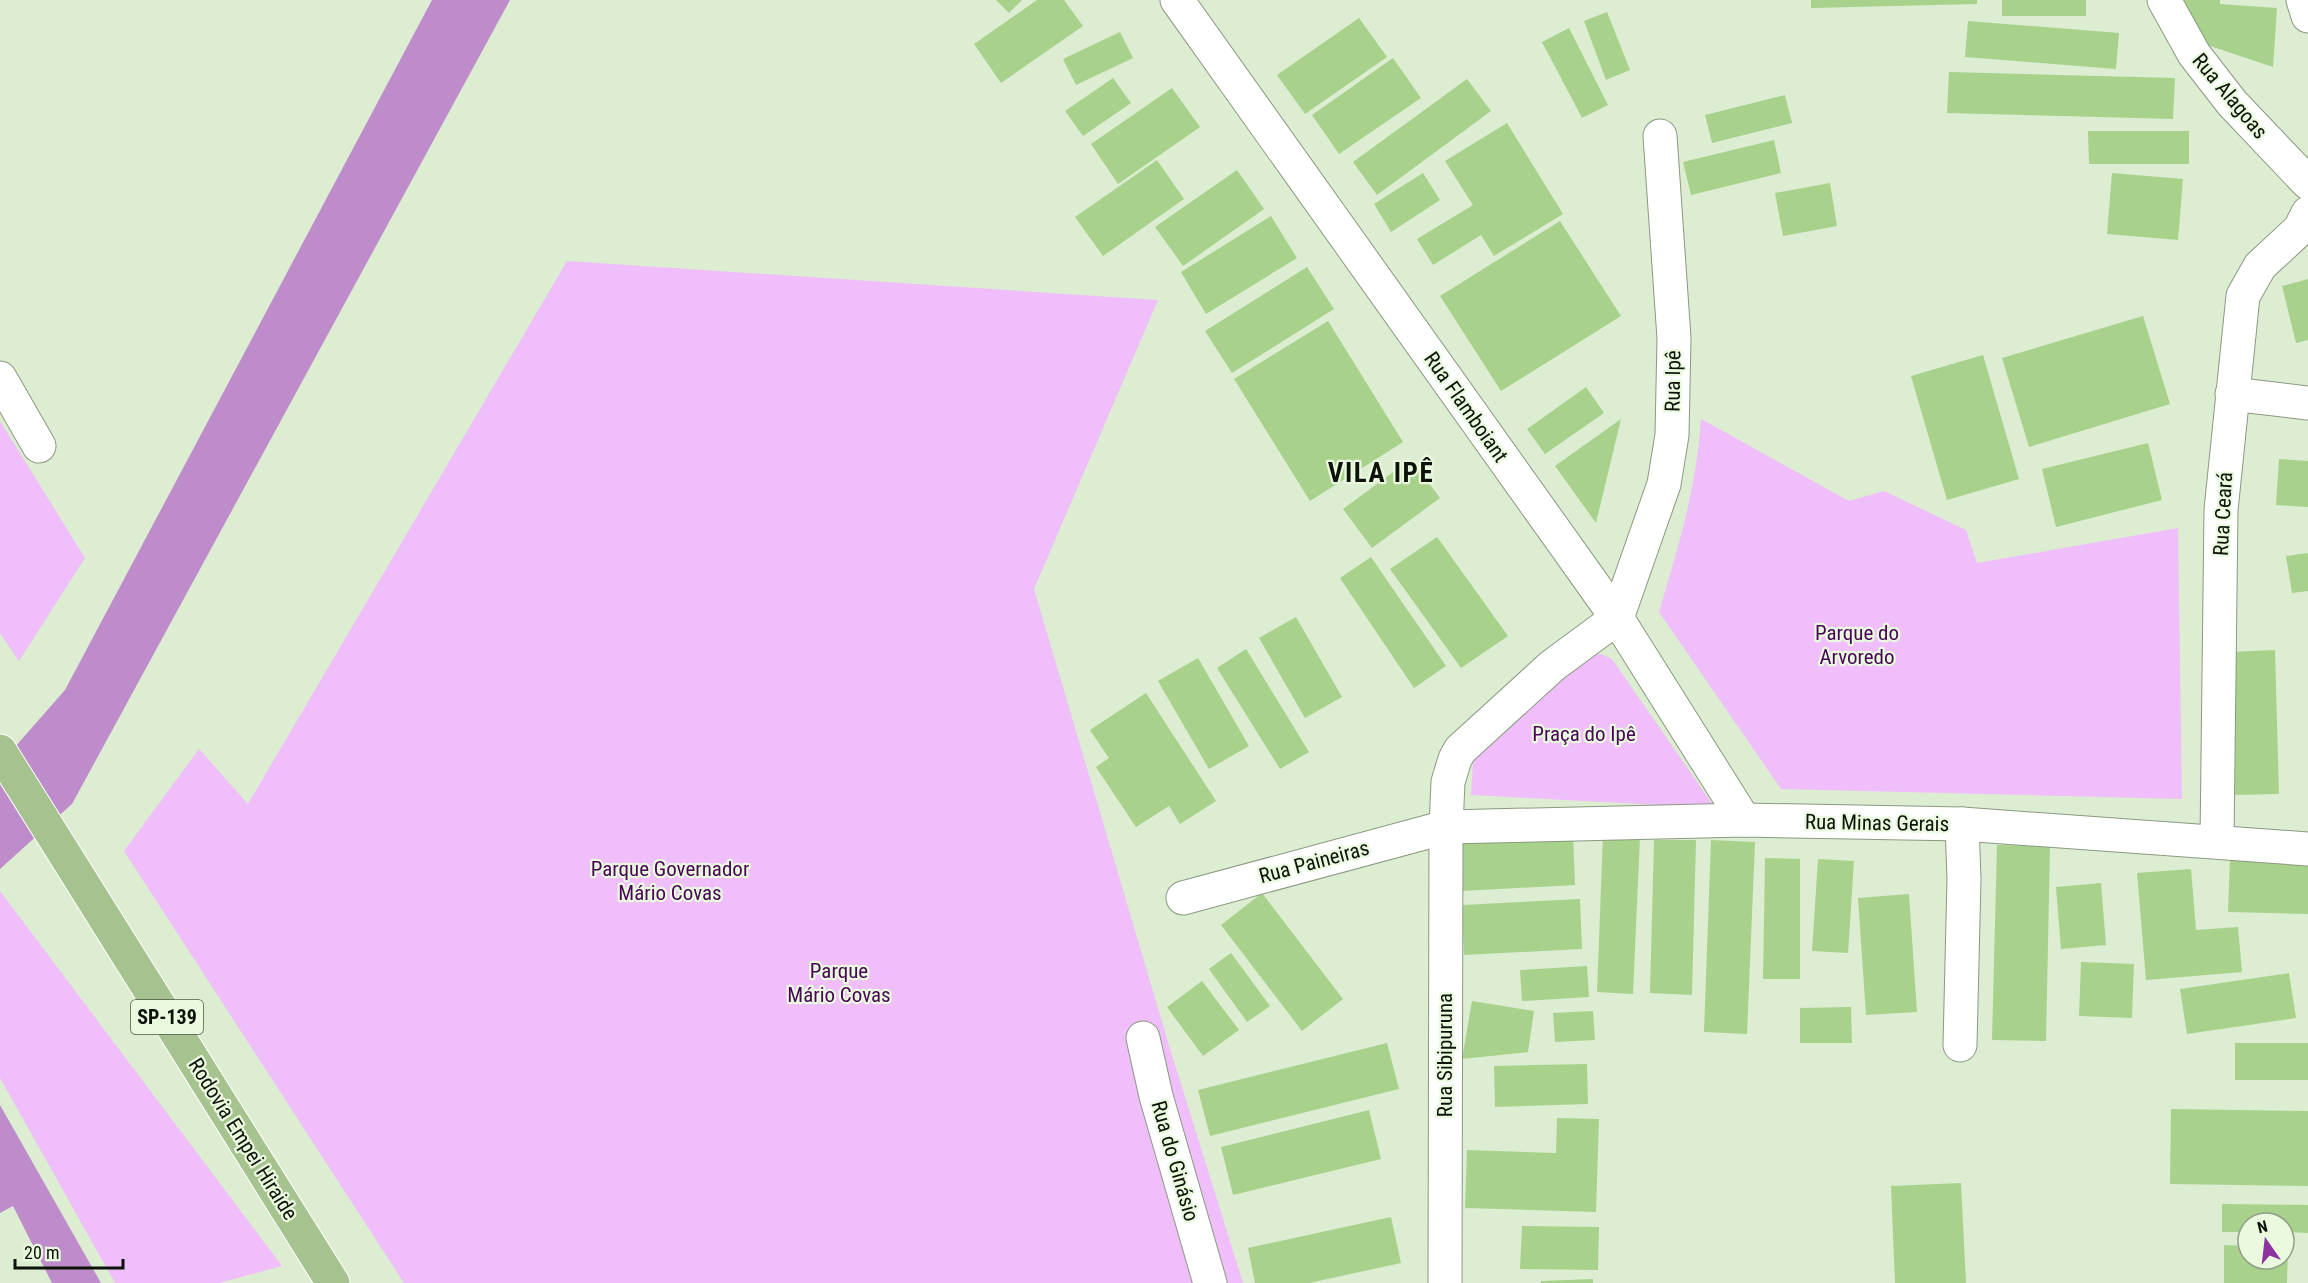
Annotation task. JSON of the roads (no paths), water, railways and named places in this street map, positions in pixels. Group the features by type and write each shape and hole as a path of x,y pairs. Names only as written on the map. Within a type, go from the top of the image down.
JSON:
{"main road":[{"name":"Rodovia Empei Hiraide","path":"0,751 328,1281"}],"street":[{"name":"Rua Flamboiant","path":"1177,0 1617,618 1744,820"},
{"name":"Rua Alagoas","path":"2164,0 2194,54 2232,103 2308,183"},
{"path":"2303,0 2308,16"},
{"name":"Rua Ipê","path":"1617,618 1664,484 1672,435 1674,338 1660,136"},
{"name":"Rua Ceará","path":"2217,841 2221,510 2243,296 2260,266 2300,229 2308,213"},
{"path":"0,378 39,446"},
{"path":"2232,394 2308,403"},
{"name":"Rua Sibipuruna","path":"1445,1283 1448,782 1460,750 1552,666 1617,618"},
{"name":"Rua Minas Gerais","path":"1446,827 1744,820 1962,824 2308,849"},
{"path":"1960,1045 1964,879 1962,824"},
{"name":"Rua Paineiras","path":"1183,898 1446,827"},
{"name":"Rua do Ginásio","path":"1143,1038 1156,1096 1210,1283"}],"district":[{"name":"VILA IPÊ","path":"1381,473"}],"park label":[{"name":"Parque do Arvoredo","path":"1857,645"},
{"name":"Praça do Ipê","path":"1584,734"},
{"name":"Parque Governador Mário Covas","path":"670,881"},
{"name":"Parque Mário Covas","path":"839,983"}]}
